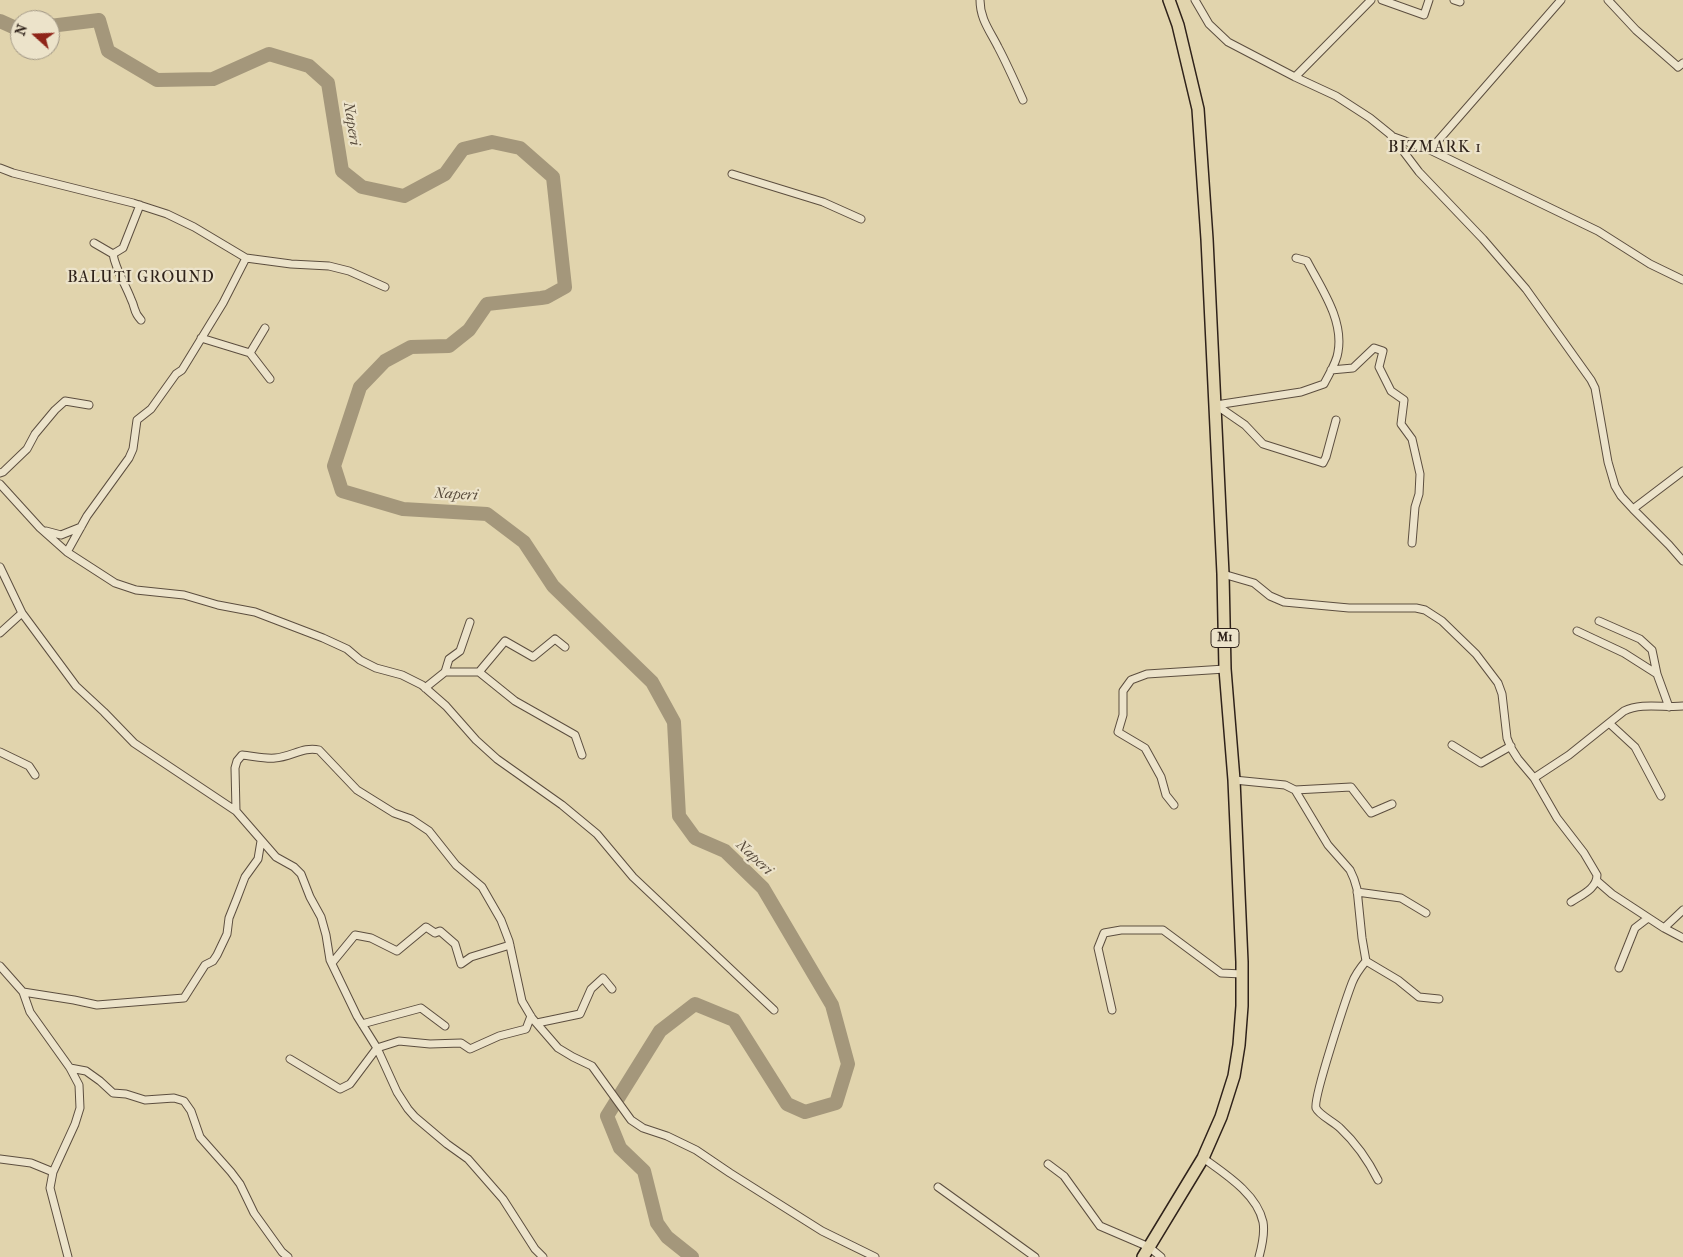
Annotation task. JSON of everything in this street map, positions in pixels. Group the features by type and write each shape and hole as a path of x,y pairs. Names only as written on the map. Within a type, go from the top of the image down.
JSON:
{"highway":[{"name":"M1","path":"1146,1252 1203,1158 1221,1117 1234,1076 1242,1006 1234,780 1225,669 1224,574 1216,405 1198,109 1178,25 1169,0"}],"street":[{"path":"980,0 980,10 986,25 1023,100"},
{"path":"1195,0 1209,24 1228,42 1336,96 1370,118 1391,136 1419,172 1526,289 1591,380 1611,476 1621,496 1683,561"},
{"path":"1295,77 1371,0"},
{"path":"1382,0 1424,15 1429,0"},
{"path":"1430,150 1561,0"},
{"path":"1608,0 1636,30 1676,65 1681,66 1683,63"},
{"path":"1391,136 1430,150 1598,231 1650,264 1683,280"},
{"path":"0,168 13,173 140,205 167,214 194,227 246,258 291,264 329,266 349,271 385,287"},
{"path":"732,174 823,202 861,219"},
{"path":"113,254 123,248 140,205"},
{"path":"94,243 113,254"},
{"path":"113,254 115,266 133,302 135,314 141,320"},
{"path":"67,552 81,527 129,458 133,449 137,420 151,409 176,374 182,370 223,303 246,258"},
{"path":"1216,405 1301,392 1324,384 1338,353 1338,325 1307,261 1296,258"},
{"path":"250,353 265,328"},
{"path":"201,338 250,353 270,379"},
{"path":"1331,370 1353,368 1374,348 1383,351 1379,367 1391,391 1404,400 1401,424 1412,439 1420,474 1412,543"},
{"path":"0,473 27,448 35,434 65,401 89,405"},
{"path":"1216,405 1245,425 1263,444 1320,462 1323,462 1326,457 1336,420"},
{"path":"1633,509 1683,470"},
{"path":"0,484 43,530 67,552 115,583 136,590 184,595 218,605 255,612 347,649 360,660 376,668 402,674 425,688 446,706 476,740 497,759 562,804 597,834 633,877 774,1010"},
{"path":"43,530 61,535 81,527"},
{"path":"1,571 22,613 76,686 134,743 236,811 276,856 294,867 301,874 310,897 321,917 332,963 362,1024 377,1048 397,1092 408,1109 442,1141 468,1159 503,1199 535,1249 543,1257"},
{"path":"1224,574 1254,583 1270,596 1284,602 1348,608 1416,608 1433,614 1464,641 1498,683 1502,694 1508,738 1518,760 1534,778 1557,818 1597,875 1597,881 1590,890 1571,902"},
{"path":"0,633 22,613"},
{"path":"1599,621 1640,639 1652,650 1657,674 1669,707"},
{"path":"425,688 445,672 449,659 460,651 470,622"},
{"path":"1577,631 1624,652 1657,674"},
{"path":"479,672 505,641 533,657 555,639 565,647"},
{"path":"1174,805 1166,795 1161,777 1145,748 1118,732 1123,716 1123,691 1131,680 1147,674 1225,669"},
{"path":"445,672 479,672 515,701 575,735 582,756"},
{"path":"1534,778 1569,755 1624,710 1631,708 1683,706"},
{"path":"1609,723 1635,747 1661,796"},
{"path":"1452,746 1481,763 1511,746"},
{"path":"236,811 236,768 237,761 242,755 275,758 309,749 319,750 357,790 394,813 411,819 428,831 456,865 482,887 501,920 510,945 514,971 522,1001 531,1016 558,1048 573,1058 592,1066 631,1120 643,1128 667,1136 696,1150 822,1231 875,1257"},
{"path":"0,752 29,766 35,775"},
{"path":"1234,780 1285,785 1295,790 1350,787 1371,813 1392,804"},
{"path":"1295,790 1328,845 1350,870 1357,892 1366,961 1398,980 1419,997 1439,999"},
{"path":"22,992 97,1005 184,998 205,966 213,961 217,955 227,934 229,918 240,891 246,877 258,859 261,841"},
{"path":"1597,881 1612,894 1648,918 1683,938"},
{"path":"1357,892 1401,898 1426,913"},
{"path":"1664,928 1683,910"},
{"path":"1619,968 1635,928 1648,918"},
{"path":"332,963 355,935 371,938 397,951 426,927 435,933 440,931 455,944 461,964 471,957 510,945"},
{"path":"1112,1010 1098,948 1104,933 1121,930 1164,930 1221,973 1242,974"},
{"path":"1366,961 1352,982 1325,1065 1316,1104 1318,1111 1340,1127 1366,1157 1378,1180"},
{"path":"0,966 22,992 30,1012 70,1068 79,1085 80,1108 75,1124 53,1172 50,1188 68,1257"},
{"path":"537,1023 580,1014 591,989 603,978 612,989"},
{"path":"362,1024 421,1008 445,1026"},
{"path":"290,1059 340,1089 350,1084 377,1048 400,1042 430,1044 461,1043 470,1049 499,1036 526,1029 531,1016"},
{"path":"70,1068 86,1071 113,1093 126,1094 145,1100 174,1098 184,1100 191,1111 200,1137 232,1172 254,1213 282,1252 288,1257"},
{"path":"1203,1158 1228,1176 1258,1207 1263,1223 1263,1240 1259,1257"},
{"path":"0,1159 31,1164 53,1172"},
{"path":"1048,1164 1064,1176 1100,1226 1146,1252 1162,1257"},
{"path":"938,1187 1036,1257"}],"waterway":[{"name":"Naperi","path":"60,25 99,20 108,51 157,80 213,79 269,54 309,66 328,83 342,171 362,187 404,196 445,174 463,149 492,142 520,148 553,177 565,287 547,297 487,304 469,330 449,346 411,347 385,361 360,387 334,466 342,491 403,509 487,514 524,542 553,586 652,682 674,722 679,816 695,838 725,851 763,888 832,1005 848,1064 836,1103 805,1112 787,1104 734,1020 695,1004 660,1031 607,1116 620,1148 644,1171 657,1223 667,1237 692,1257"},
{"name":"Naperi","path":"0,21 10,26"}],"district":[{"name":"BIZMARK 1","path":"1435,148"},
{"name":"BALUTI GROUND","path":"141,278"}]}
